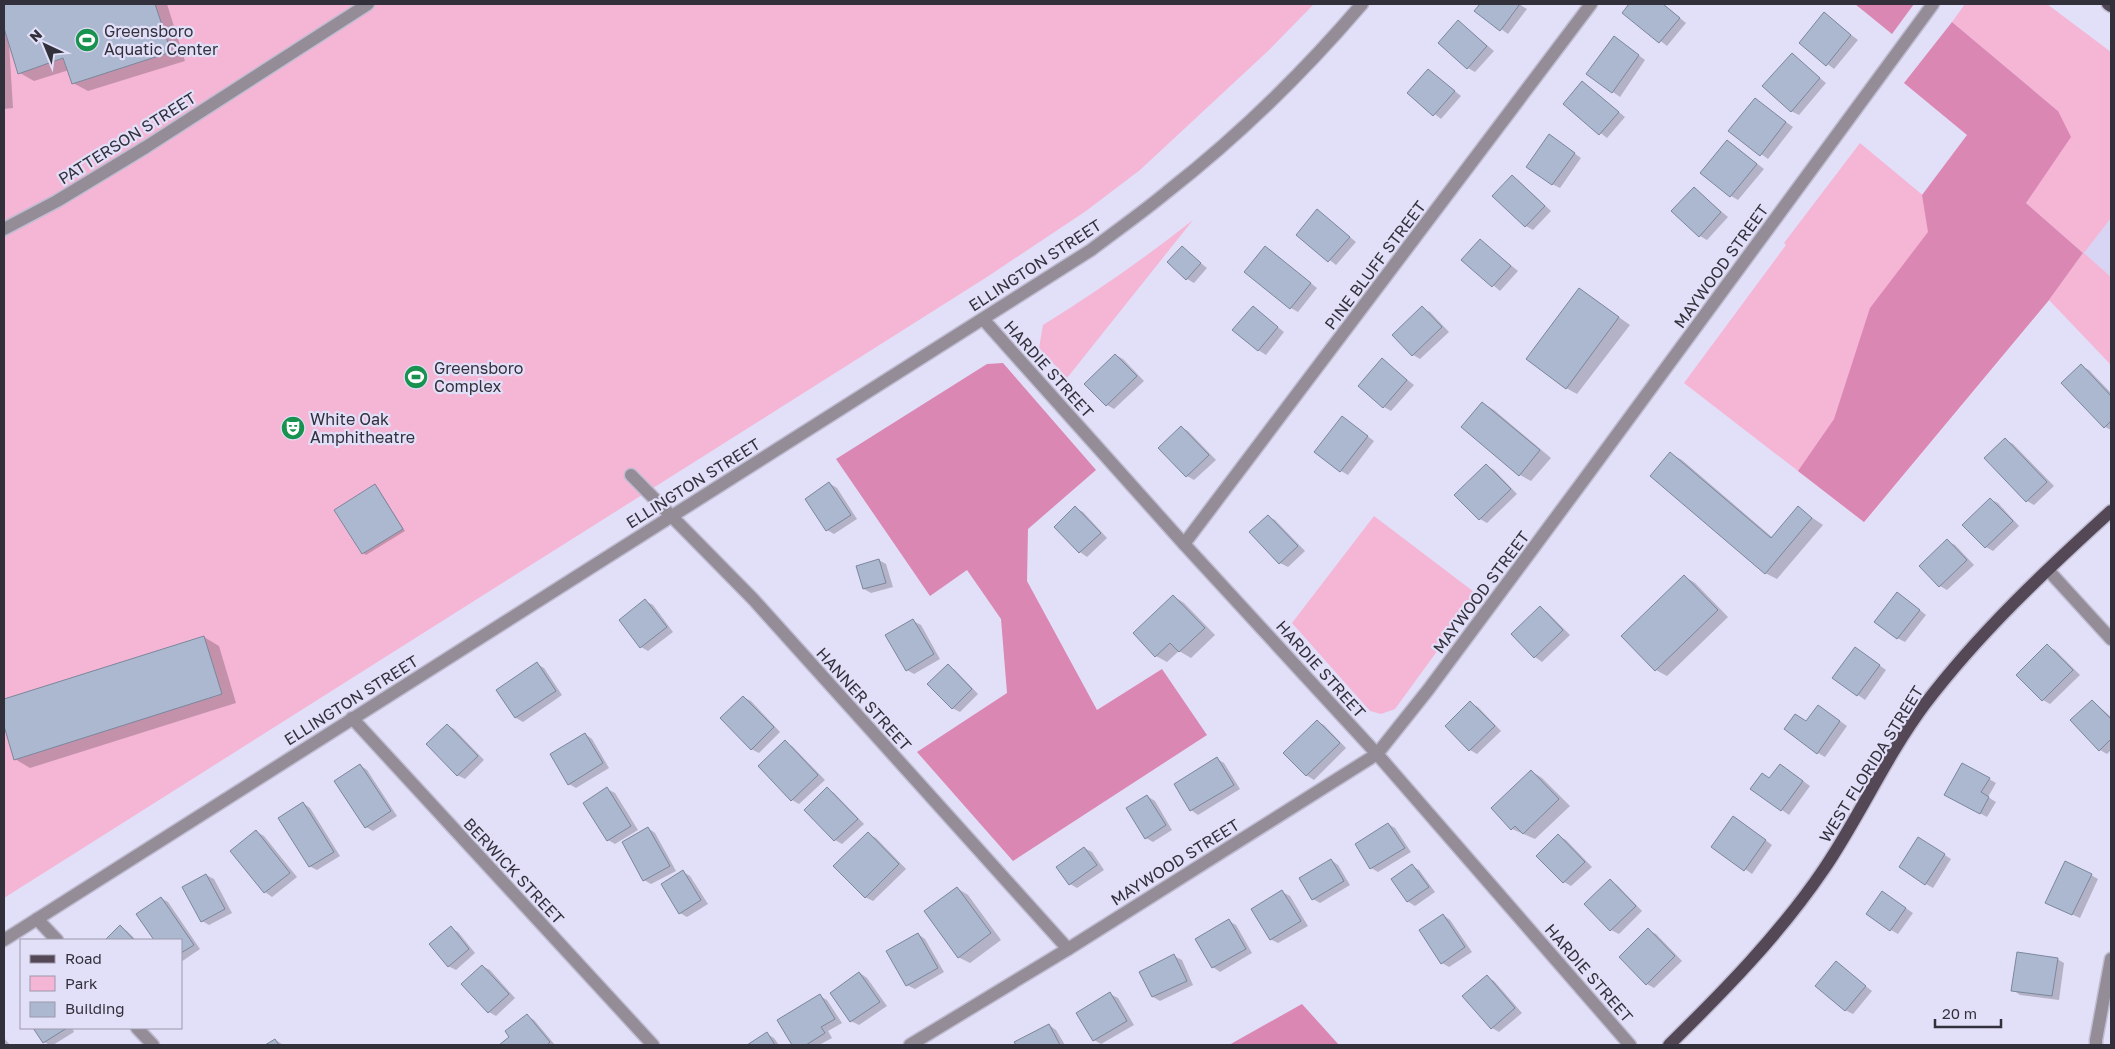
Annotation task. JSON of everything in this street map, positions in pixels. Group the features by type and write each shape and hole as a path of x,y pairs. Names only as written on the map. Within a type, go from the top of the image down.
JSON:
{"main road":[{"name":"WEST FLORIDA STREET","path":"1669,1045 1754,958 1824,869 1902,739 1940,685 1978,639 2111,511"}],"street":[{"name":"PATTERSON STREET","path":"4,229 58,201 368,4"},
{"name":"ELLINGTON STREET","path":"4,940 1091,250 1188,176 1242,128 1339,31 1362,4"},
{"name":"PINE BLUFF STREET","path":"1184,544 1591,4"},
{"name":"MAYWOOD STREET","path":"910,1045 1068,950 1376,754 1428,690 1933,4"},
{"name":"HARDIE STREET","path":"983,319 1184,544 1376,754 1630,1045"},
{"name":"HANNER STREET","path":"631,475 753,598 1068,950"},
{"path":"2048,570 2111,639"},
{"name":"BERWICK STREET","path":"352,718 653,1045"},
{"path":"38,919 56,939"},
{"path":"2096,1045 2111,959"},
{"path":"138,1029 153,1045"}],"shaded area":[{"path":"1855,4 1914,4 1892,34"},
{"path":"1952,22 2058,111 2071,137 2026,203 2083,253 2049,300 1864,522 1798,471 1834,419 1870,308 1928,232 1922,195 1967,135 1904,83"},
{"path":"2111,218 2111,277 2084,253"},
{"path":"1003,363 1096,470 1028,529 1027,581 1097,710 1162,669 1207,735 1013,861 917,752 1007,693 1001,619 967,570 930,596 836,459 987,364"},
{"path":"1302,1004 1339,1045 1229,1045"}],"green space":[{"name":"Greensboro Complex","path":"4,4 1314,4 1268,51 1140,170 1086,211 987,277 4,898"},
{"path":"1965,4 2047,4 2111,52 2111,218 2084,253 2111,277 2111,365 2049,300 2083,253 2026,203 2058,111 1952,22"},
{"path":"1860,143 2049,300 1864,522 1684,383 1786,245 1784,243"},
{"path":"1193,220 1067,378 1039,348 1043,325 1120,275"},
{"path":"1374,516 1478,595 1395,709 1381,714 1370,711 1292,623"}],"building":[{"name":"Greensboro Aquatic Center","path":"4,4 155,4 171,52 72,84 63,58 18,74 4,28"},
{"path":"1480,4 1520,4 1500,31 1474,11"},
{"path":"1629,4 1663,4 1680,18 1659,43 1622,13"},
{"path":"1824,12 1851,35 1826,66 1799,43"},
{"path":"1458,20 1487,46 1467,69 1438,43"},
{"path":"1614,36 1639,55 1612,93 1586,74"},
{"path":"1792,53 1820,78 1791,112 1762,86"},
{"path":"1428,69 1455,91 1433,116 1407,93"},
{"path":"1582,81 1619,112 1599,135 1563,104"},
{"path":"1755,98 1786,122 1760,156 1728,131"},
{"path":"1549,134 1575,153 1552,185 1526,167"},
{"path":"1727,140 1757,164 1730,197 1700,173"},
{"path":"1512,175 1545,206 1525,227 1492,196"},
{"path":"1694,187 1721,212 1699,237 1671,211"},
{"path":"1317,209 1350,237 1328,262 1296,235"},
{"path":"1480,239 1511,266 1492,287 1461,260"},
{"path":"1182,246 1201,263 1186,280 1167,262"},
{"path":"1265,246 1311,283 1290,309 1244,272"},
{"path":"1579,288 1619,317 1566,389 1526,359"},
{"path":"1253,306 1278,327 1258,351 1232,330"},
{"path":"1422,306 1442,327 1412,356 1392,335"},
{"path":"1115,354 1137,376 1106,406 1084,384"},
{"path":"1382,358 1407,380 1383,408 1358,386"},
{"path":"2081,364 2111,396 2111,421 2104,428 2061,383"},
{"path":"1482,402 1540,450 1519,476 1461,427"},
{"path":"1342,416 1368,436 1340,472 1314,452"},
{"path":"1181,426 1209,455 1186,477 1158,448"},
{"path":"2005,438 2047,482 2026,502 1984,458"},
{"path":"1670,452 1771,538 1798,506 1812,518 1765,574 1650,476"},
{"path":"1486,464 1511,489 1479,520 1454,495"},
{"path":"829,482 851,515 826,531 805,499"},
{"path":"375,484 403,529 362,554 334,510"},
{"path":"1990,498 2013,521 1985,548 1962,525"},
{"path":"1075,506 1101,533 1079,553 1054,527"},
{"path":"1268,515 1298,546 1279,564 1249,532"},
{"path":"1947,539 1967,560 1939,587 1919,566"},
{"path":"879,559 886,583 863,589 856,566"},
{"path":"1684,575 1718,610 1655,671 1621,636"},
{"path":"1897,592 1920,610 1897,639 1874,622"},
{"path":"1173,595 1205,628 1179,652 1170,643 1155,657 1133,633"},
{"path":"645,599 667,627 640,648 619,620"},
{"path":"1540,606 1563,630 1534,658 1511,634"},
{"path":"913,619 934,654 906,671 885,635"},
{"path":"204,636 222,694 14,760 4,726 4,699"},
{"path":"2047,644 2073,670 2042,701 2016,675"},
{"path":"1855,647 1880,665 1857,696 1832,678"},
{"path":"537,662 556,691 515,718 496,690"},
{"path":"948,664 972,689 952,709 927,684"},
{"path":"743,696 774,727 751,750 720,718"},
{"path":"2092,700 2111,719 2111,739 2099,751 2070,720"},
{"path":"1470,701 1495,726 1469,751 1445,726"},
{"path":"1818,705 1840,721 1817,754 1784,729 1795,714 1806,721"},
{"path":"1317,720 1340,743 1306,776 1283,753"},
{"path":"447,724 478,756 457,776 426,744"},
{"path":"585,733 603,763 568,785 550,754"},
{"path":"785,740 818,775 791,801 758,766"},
{"path":"1217,757 1234,785 1190,811 1174,784"},
{"path":"1962,763 1990,778 1981,792 1989,797 1980,814 1944,795"},
{"path":"360,764 391,811 365,828 334,781"},
{"path":"1780,764 1803,781 1781,811 1750,789 1762,773 1769,778"},
{"path":"1531,770 1559,799 1523,834 1515,826 1511,830 1491,808"},
{"path":"607,787 631,826 607,841 583,803"},
{"path":"827,787 858,819 834,841 804,810"},
{"path":"1147,795 1166,825 1145,839 1126,808"},
{"path":"303,802 334,852 309,867 278,818"},
{"path":"1733,816 1766,840 1744,871 1711,847"},
{"path":"1388,823 1405,848 1370,869 1355,844"},
{"path":"648,827 670,866 643,881 622,842"},
{"path":"256,830 290,873 264,893 230,851"},
{"path":"868,832 899,864 865,898 833,866"},
{"path":"1558,834 1585,862 1563,883 1536,856"},
{"path":"1918,837 1945,854 1925,885 1899,867"},
{"path":"1084,847 1097,865 1069,885 1056,867"},
{"path":"1331,859 1344,881 1312,900 1299,878"},
{"path":"2065,861 2092,874 2072,915 2045,903"},
{"path":"1412,864 1429,887 1407,902 1391,879"},
{"path":"683,870 701,900 679,914 661,884"},
{"path":"206,874 225,909 201,922 182,887"},
{"path":"1610,879 1636,906 1610,931 1584,904"},
{"path":"957,887 991,933 958,958 924,911"},
{"path":"1282,890 1301,921 1270,940 1251,909"},
{"path":"1882,891 1906,908 1890,931 1866,914"},
{"path":"161,897 194,945 182,952 182,939 153,939 136,914"},
{"path":"1443,914 1465,947 1441,964 1419,930"},
{"path":"1229,919 1246,949 1212,968 1195,939"},
{"path":"120,925 133,939 106,939"},
{"path":"451,926 469,949 448,967 429,944"},
{"path":"1648,928 1675,956 1646,985 1619,957"},
{"path":"918,933 938,968 906,986 886,951"},
{"path":"2017,952 2058,958 2052,996 2011,991"},
{"path":"1174,954 1187,981 1152,997 1139,972"},
{"path":"1836,961 1866,986 1845,1011 1815,986"},
{"path":"482,965 509,994 488,1013 461,984"},
{"path":"859,972 880,1002 850,1022 830,993"},
{"path":"1487,975 1515,1008 1491,1029 1462,996"},
{"path":"1110,992 1127,1021 1093,1041 1076,1013"},
{"path":"820,994 835,1019 821,1027 825,1033 806,1045 792,1045 777,1020"},
{"path":"527,1014 550,1042 547,1045 499,1045 509,1037 505,1031"},
{"path":"1049,1024 1060,1045 1016,1045 1014,1042"},
{"path":"34,1029 65,1029 43,1043"},
{"path":"767,1032 775,1045 747,1045"},
{"path":"275,1039 279,1045 265,1045"}],"place":[{"name":"Greensboro Aquatic Center","path":"87,40"},
{"name":"Greensboro Complex","path":"416,377"},
{"name":"White Oak Amphitheatre","path":"293,428"}]}
